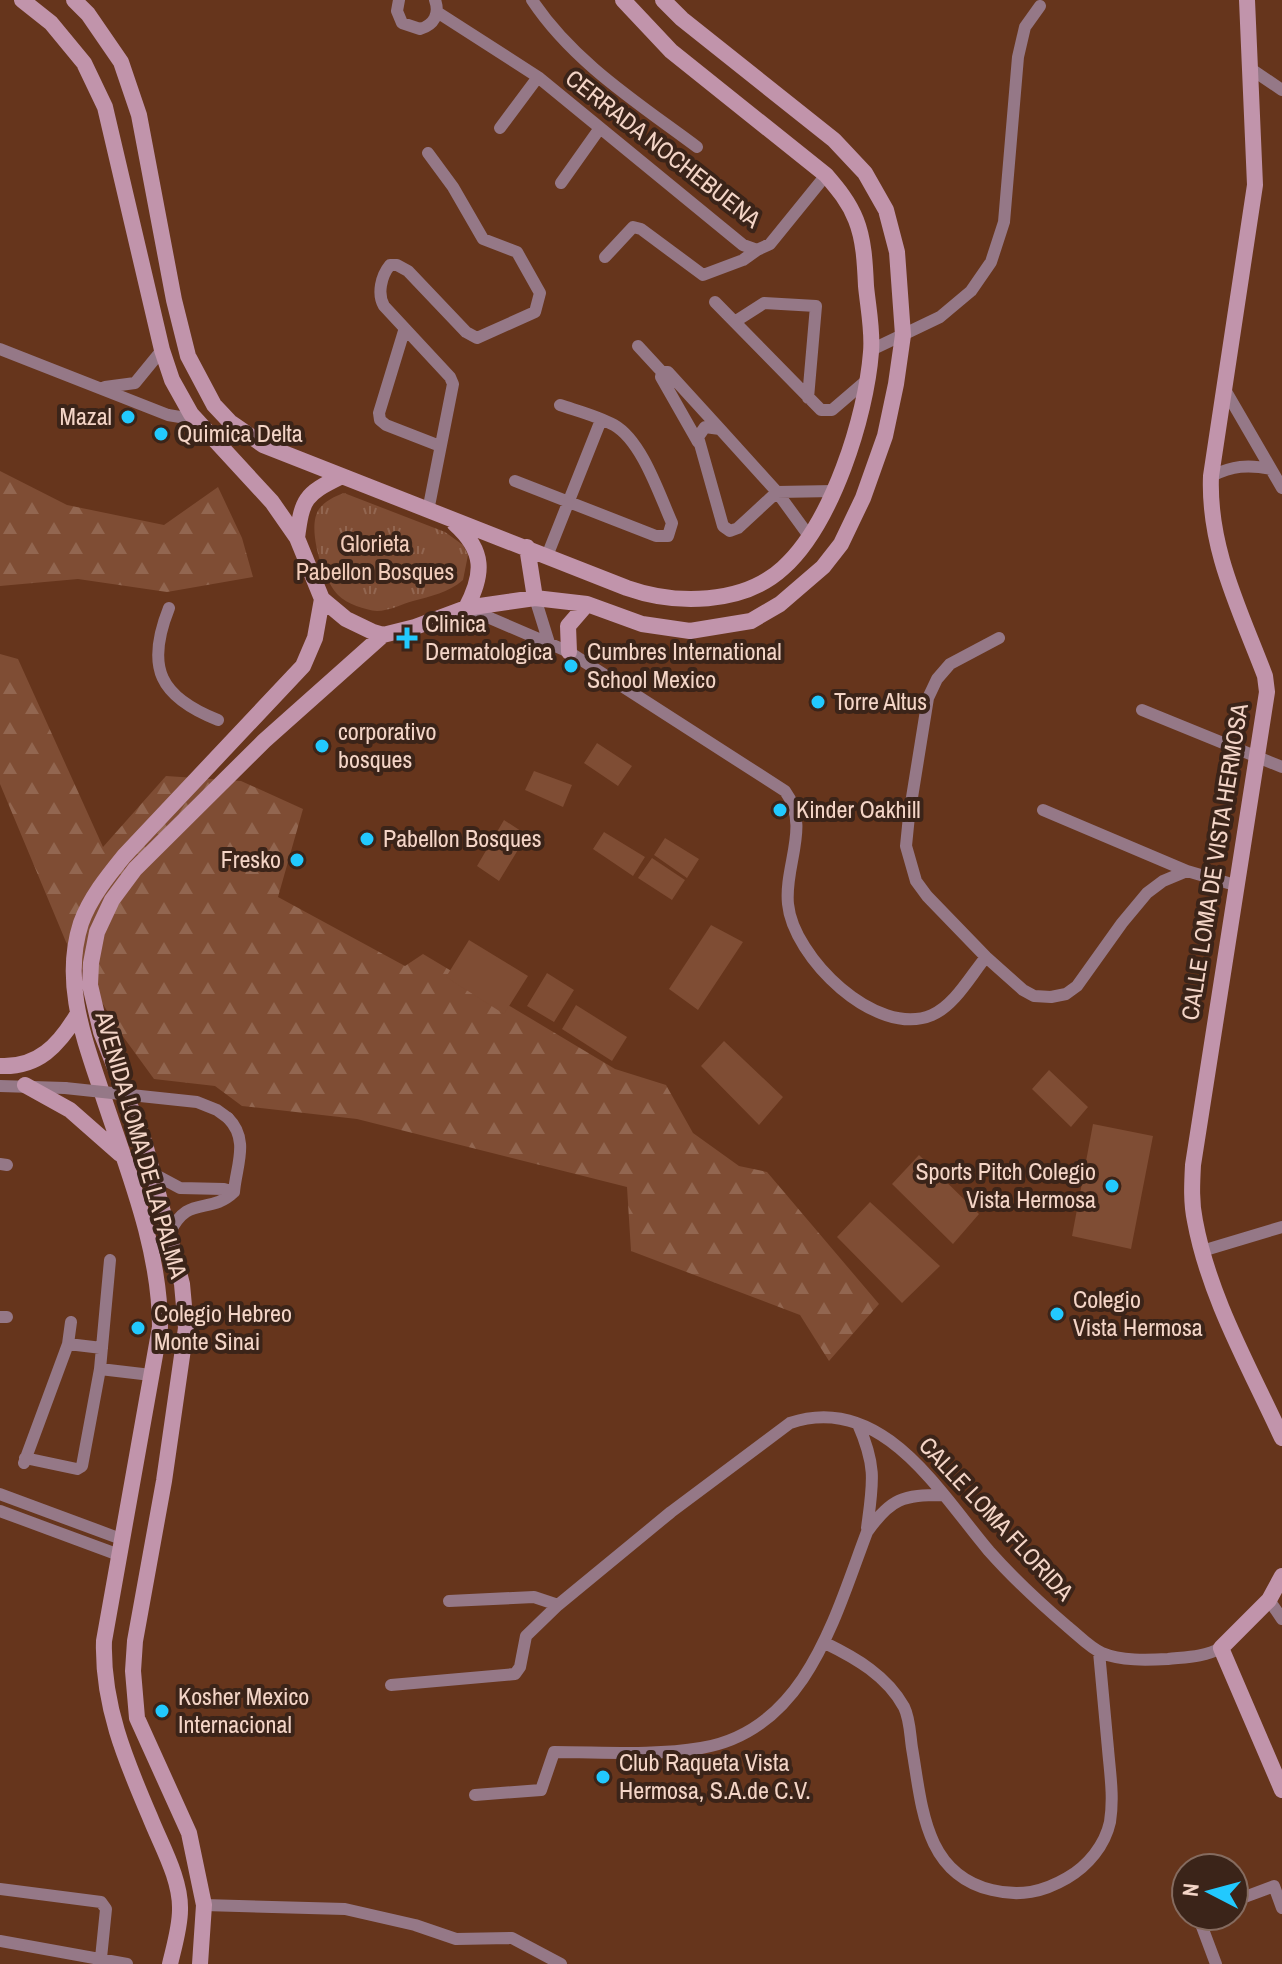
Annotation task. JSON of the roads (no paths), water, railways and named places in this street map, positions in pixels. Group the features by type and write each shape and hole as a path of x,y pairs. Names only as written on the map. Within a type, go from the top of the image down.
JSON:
{"main road":[{"path":"22,0 51,23 84,63 105,107 162,350 172,380 191,414 272,502 297,538 322,599 346,619 383,635 466,608 535,598 587,604 642,624 690,631 751,621 780,604 823,567 841,544 863,498 885,436 903,335 897,252 886,210 865,173 834,140 682,19 663,0"},
{"path":"74,0 88,14 121,62 139,115 174,300 188,356 214,405 245,434 263,445 340,477 647,595 691,600 731,593 769,579"},
{"path":"623,0 671,51 826,175 846,198 858,223 864,256 871,350 856,431 834,491 809,536 759,593 694,611 690,631"},
{"name":"CALLE LOMA DE VISTA HERMOSA","path":"1247,0 1255,185 1211,476 1213,529 1221,560 1265,676 1267,692 1193,1165 1194,1220 1222,1309 1282,1438"},
{"path":"105,107 139,115"},
{"path":"191,414 201,384"},
{"path":"297,538 300,512 309,494 340,477"},
{"path":"450,519 469,539 480,567 475,590 466,608"},
{"path":"527,547 535,598"},
{"path":"615,614 618,600 627,588"},
{"path":"642,624 648,607 647,595"},
{"name":"AVENIDA LOMA DE LA PALMA","path":"167,1963 181,1908 170,1861 113,1724 103,1674 104,1641 160,1327 160,1294 151,1250 77,1015 74,959 82,923 98,888 124,856 303,666 315,638 322,599"},
{"path":"569,652 568,626 587,604"},
{"name":"AVENIDA LOMA DE LA PALMA","path":"200,1964 204,1905 189,1833 137,1718 133,1671 135,1641 164,1481 186,1328 182,1284 145,1144 101,1032 90,985 91,963 97,932 112,900 135,869 251,754 383,635"},
{"path":"0,1066 23,1064 51,1051 77,1015"},
{"path":"25,1085 70,1110 122,1156"},
{"path":"160,1327 170,1336 186,1328"},
{"path":"152,1368 167,1354 180,1369"},
{"path":"1282,1576 1269,1600 1221,1648 1282,1790"},
{"path":"122,1749 136,1749 145,1739"}],"street":[{"path":"399,0 399,17 413,29 431,23 436,6"},
{"path":"532,0 550,27 572,50 697,147"},
{"name":"CERRADA NOCHEBUENA","path":"436,6 538,77 743,245 757,250 770,244 826,175"},
{"path":"871,350 940,317 971,291 991,262 1004,222 1018,57 1025,27 1040,6"},
{"path":"1251,69 1282,90"},
{"path":"500,128 538,77"},
{"path":"561,183 600,128"},
{"path":"428,153 453,187 483,239 517,252 540,293 535,312 477,338 466,332 408,271 397,265 390,265 386,270 380,299 404,331 450,377 453,384 428,511"},
{"path":"605,257 633,227 641,229 703,275 743,260 757,250"},
{"path":"715,302 821,410 832,410 867,380"},
{"path":"736,321 764,303 816,306 808,398"},
{"path":"404,331 379,413 380,420 440,446"},
{"path":"638,346 662,372 668,372 777,492 809,536"},
{"path":"0,349 168,415 180,417 191,414"},
{"path":"102,387 135,383 162,350"},
{"path":"662,372 661,377 698,442 725,529 734,531 777,492 834,491"},
{"path":"1224,388 1282,488"},
{"path":"515,481 663,538 672,531 672,523 639,452 616,426 560,405"},
{"path":"547,556 601,420"},
{"path":"698,442 705,427 720,429"},
{"path":"1211,476 1233,466 1271,469"},
{"path":"535,598 549,643"},
{"path":"169,608 160,629 157,650 160,669 168,687 180,702 218,720"},
{"path":"466,608 569,652 785,791 795,805 797,821 787,902 793,925 835,983 871,1011 892,1018 931,1016 945,1007 986,957"},
{"path":"999,638 950,664 937,679 923,719 906,846 916,881 927,896 1023,990 1034,996 1051,997 1066,994 1077,986 1147,893 1163,881 1187,871"},
{"path":"1142,710 1282,767"},
{"path":"1043,810 1187,871 1235,885"},
{"path":"0,1083 197,1102 228,1118 239,1133 241,1157 236,1169 234,1192 225,1200 183,1212 169,1234"},
{"path":"211,1188 236,1169"},
{"path":"152,1173 180,1188 234,1192"},
{"path":"1202,1251 1282,1227"},
{"path":"71,1322 68,1344 24,1462 77,1469 82,1466 100,1369 110,1260"},
{"path":"68,1344 102,1348"},
{"path":"100,1369 152,1368"},
{"name":"CALLE LOMA FLORIDA","path":"391,1685 515,1674 520,1667 526,1636 558,1605 671,1512 790,1423 810,1416 831,1416 858,1424 891,1441 914,1459 992,1554 1053,1614 1099,1652"},
{"path":"475,1795 541,1790 554,1752 675,1752 705,1748 759,1726 782,1706 825,1643 867,1532 873,1483 870,1452 858,1424"},
{"path":"0,1494 80,1525 120,1547"},
{"path":"867,1532 889,1504 901,1498 943,1495"},
{"path":"13,1499 3,1512 55,1531 120,1547"},
{"path":"55,1531 80,1525"},
{"path":"449,1601 534,1597 558,1605"},
{"path":"1269,1600 1282,1619"},
{"path":"825,1643 854,1657 877,1674 896,1694 906,1711 925,1825 936,1851 955,1873 977,1887 1024,1894 1047,1889 1087,1864 1100,1846 1109,1824 1112,1795 1099,1652 1123,1658 1160,1659 1210,1653 1221,1648"},
{"path":"1250,1895 1274,1886 1282,1908"},
{"path":"0,1889 101,1902 106,1909 101,1958"},
{"path":"204,1905 345,1909 415,1925 456,1939 512,1938 561,1964"},
{"path":"1204,1932 1216,1964"},
{"path":"0,1941 127,1964"}],"place":[{"name":"Mazal","path":"128,417"},
{"name":"Quimica Delta","path":"161,434"},
{"name":"Clinica Dermatologica","path":"407,638"},
{"name":"Cumbres International School Mexico","path":"571,666"},
{"name":"Torre Altus","path":"818,702"},
{"name":"corporativo bosques","path":"322,746"},
{"name":"Kinder Oakhill","path":"780,810"},
{"name":"Pabellon Bosques","path":"367,839"},
{"name":"Fresko","path":"297,860"},
{"name":"Sports Pitch Colegio Vista Hermosa","path":"1112,1186"},
{"name":"Colegio Vista Hermosa","path":"1057,1314"},
{"name":"Colegio Hebreo Monte Sinai","path":"138,1328"},
{"name":"Kosher Mexico Internacional","path":"162,1711"},
{"name":"Club Raqueta Vista Hermosa, S.A.de C.V.","path":"603,1777"}],"park label":[{"name":"Glorieta Pabellon Bosques","path":"375,558"}]}
